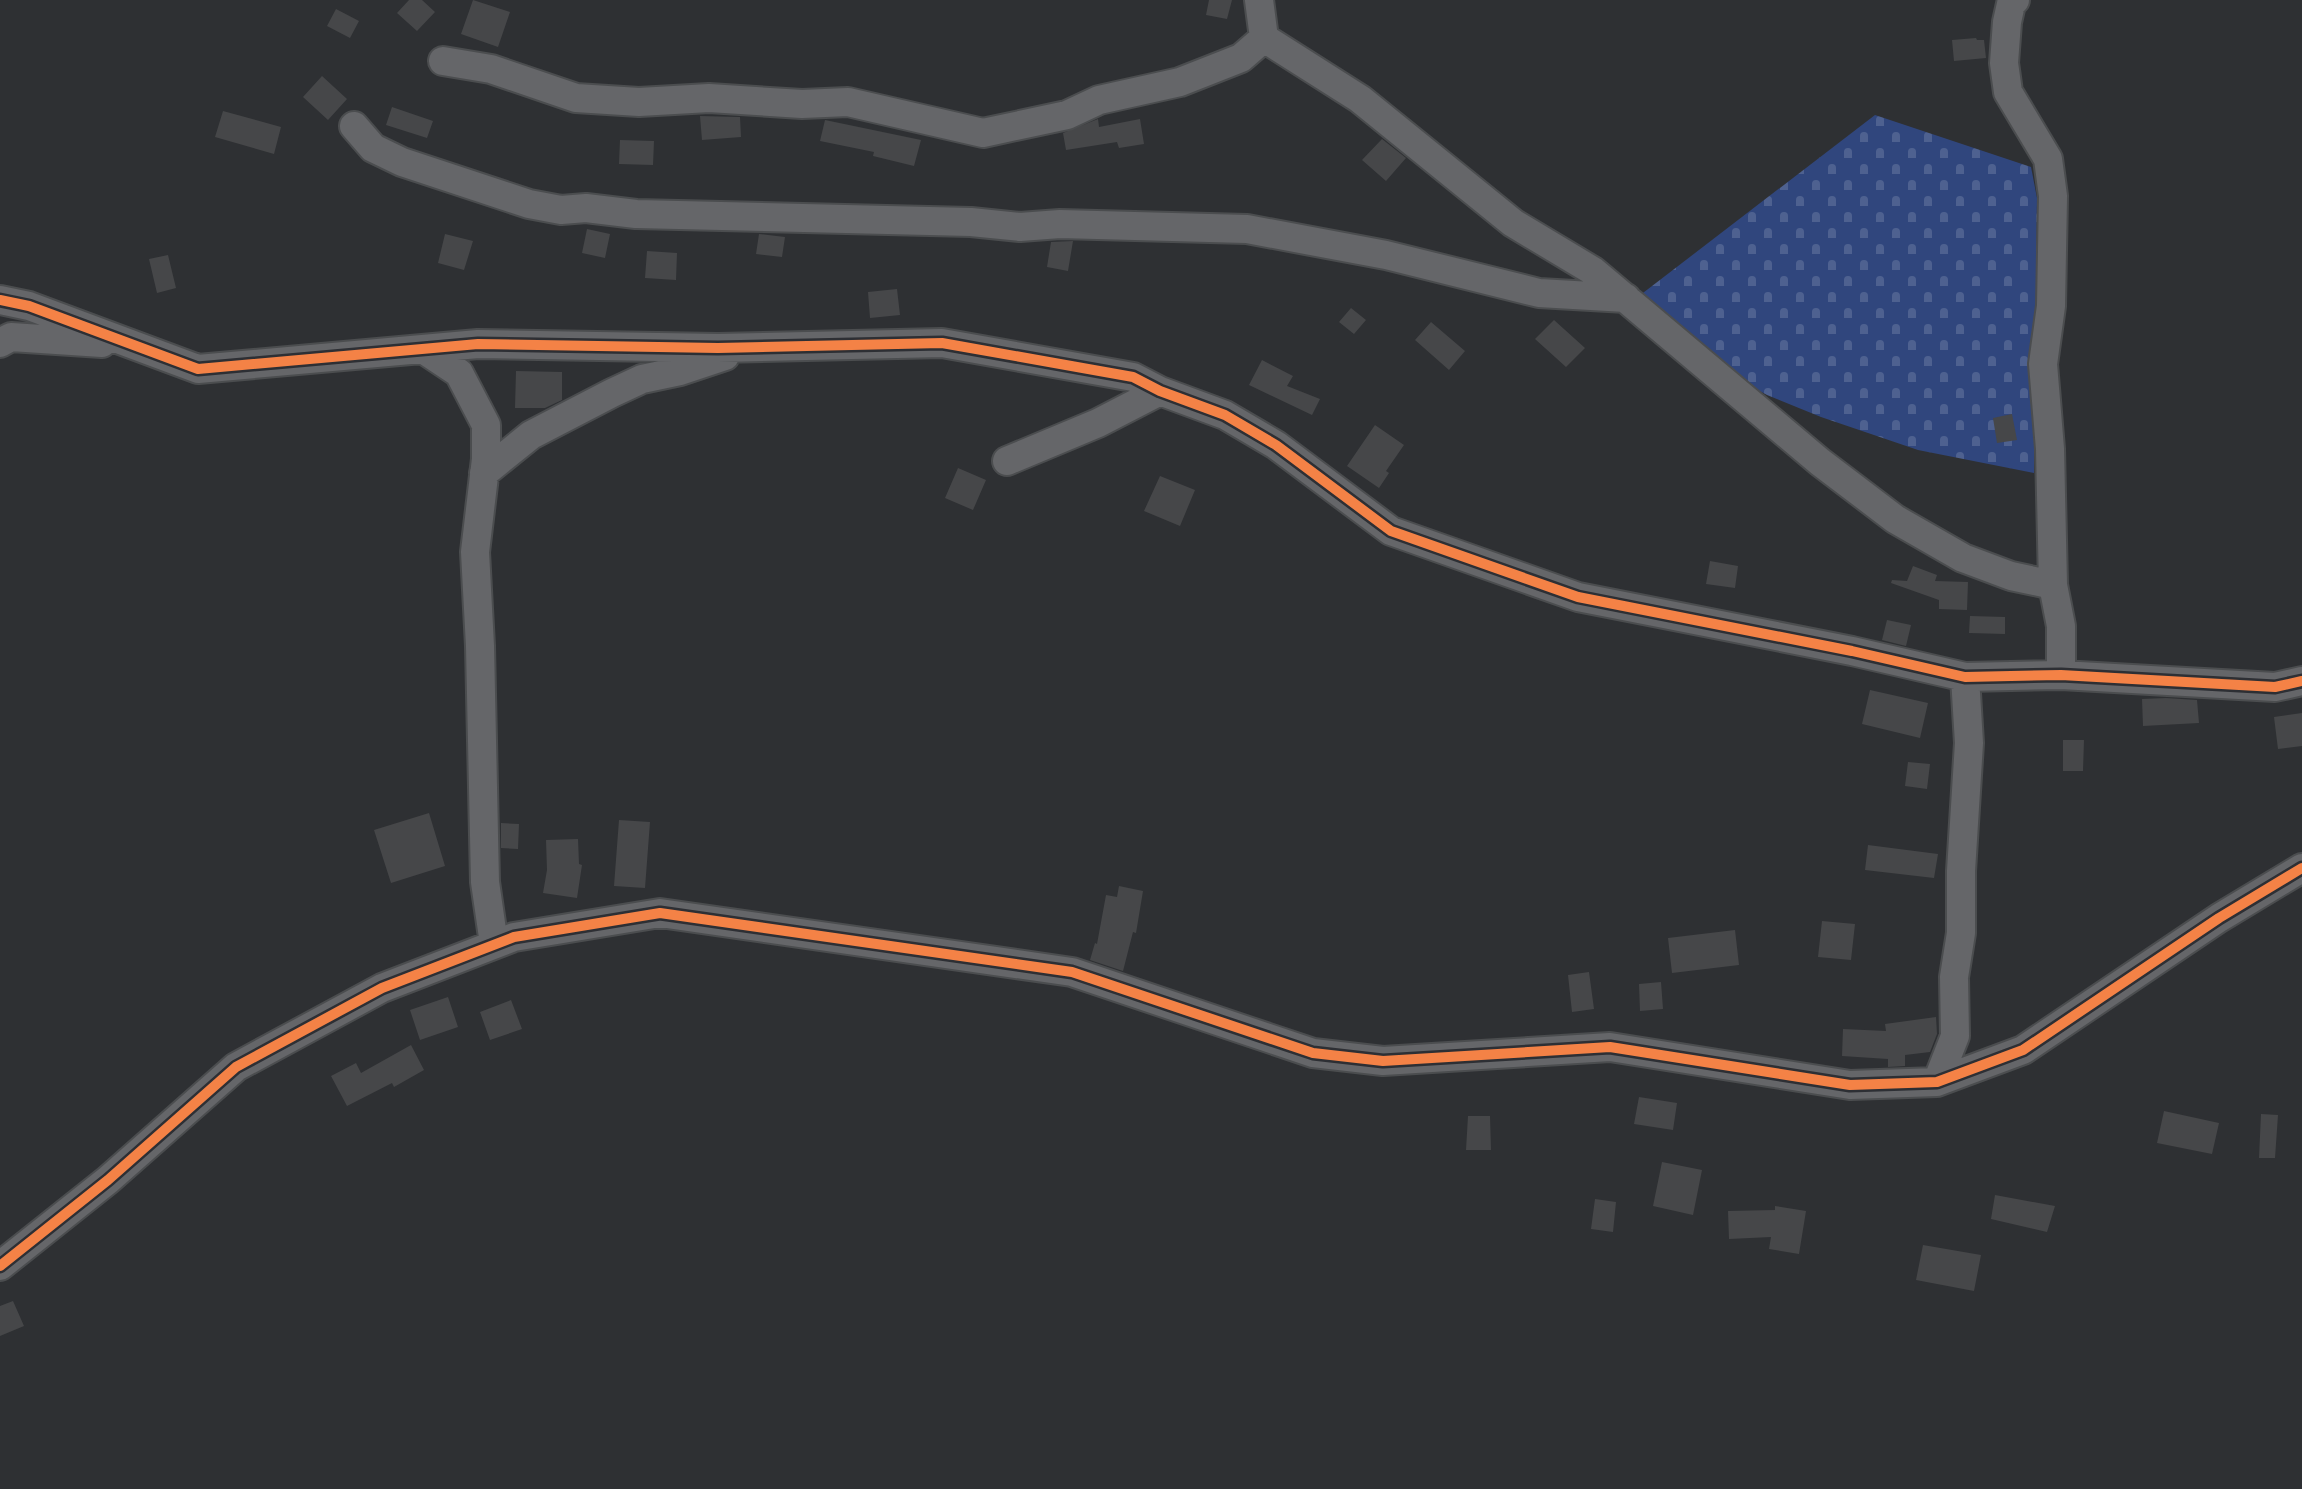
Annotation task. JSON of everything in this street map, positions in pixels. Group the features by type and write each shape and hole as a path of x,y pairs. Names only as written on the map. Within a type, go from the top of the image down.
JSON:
{"street":[{"path":"1259,0 1264,38"},
{"path":"2012,1 2004,63 2008,92 2020,117 2035,134 2048,159 2053,196 2051,306 2043,364 2050,449 2053,585 2061,626 2061,675"},
{"path":"443,61 512,75 576,98 639,102 709,98 802,104 848,102 983,133 1067,115 1099,100 1180,82 1241,58 1264,38"},
{"path":"1264,38 1360,99 1513,223 1593,271 1820,462 1895,519 1963,558 2011,576 2053,585"},
{"path":"354,126 373,148 402,162 529,204 561,210 586,208 636,214 971,222 1020,227 1060,224 1247,229 1386,255 1539,293 1626,298"},
{"path":"0,300 29,306 198,369 478,344 750,347 942,343 1133,377 1160,391 1225,415 1276,445 1391,531 1578,597 1852,651 1965,677 2061,675 2275,687 2302,681"},
{"path":"0,343 11,337 131,344"},
{"path":"484,473 531,435 642,379 680,371 750,347"},
{"path":"423,349 459,373 486,425 475,552 485,882 494,944"},
{"path":"1007,461 1098,423 1160,391"},
{"path":"1937,1082 1955,1036 1954,977 1961,933 1961,871 1969,743 1965,677"},
{"path":"0,1266 108,1180 236,1067 382,988 514,937 660,913 1072,972 1313,1053 1383,1061 1610,1047 1850,1085 1937,1082 2023,1050 2219,918 2302,868"}],"green space":[{"path":"1875,115 2031,167 2037,198 2034,473 1918,450 1767,395 1732,376 1639,296"}],"building":[{"path":"409,0 422,0 435,12 417,31 397,13"},
{"path":"473,0 510,12 498,47 461,34"},
{"path":"1209,0 1232,0 1227,19 1206,15"},
{"path":"336,9 359,21 350,38 327,26"},
{"path":"1952,40 1984,40 1986,58 1954,61"},
{"path":"322,76 347,99 328,120 303,97"},
{"path":"392,107 433,121 427,138 386,125"},
{"path":"223,111 281,127 274,154 215,137"},
{"path":"700,116 740,117 741,137 702,140"},
{"path":"1098,119 1099,127 1140,119 1144,144 1119,148 1117,142 1066,150 1063,133"},
{"path":"825,120 921,140 914,166 873,156 874,152 820,141"},
{"path":"1382,139 1406,158 1386,181 1362,160"},
{"path":"620,140 654,141 653,165 619,164"},
{"path":"587,229 610,234 605,258 582,253"},
{"path":"445,234 473,241 464,270 438,263"},
{"path":"759,234 785,237 782,257 756,254"},
{"path":"1073,241 1068,271 1047,267 1051,242"},
{"path":"647,251 677,253 676,280 645,278"},
{"path":"168,255 176,288 157,293 149,259"},
{"path":"897,289 900,315 870,318 868,292"},
{"path":"1351,308 1366,320 1354,334 1339,322"},
{"path":"1554,320 1585,348 1566,367 1535,339"},
{"path":"1431,322 1465,351 1449,370 1415,340"},
{"path":"1262,360 1293,376 1287,386 1320,399 1312,415 1249,385"},
{"path":"516,371 562,372 562,400 545,408 515,408"},
{"path":"2012,414 2017,440 1997,443 1993,418"},
{"path":"1375,425 1404,445 1386,471 1389,473 1379,488 1347,466"},
{"path":"958,468 986,480 973,510 945,498"},
{"path":"1160,476 1195,490 1180,526 1144,511"},
{"path":"1710,561 1738,566 1735,588 1706,584"},
{"path":"1913,566 1937,575 1935,581 1968,582 1967,610 1939,609 1939,600 1891,583 1892,580 1907,581"},
{"path":"1970,616 2005,617 2005,634 1969,633"},
{"path":"1887,620 1911,625 1906,646 1882,640"},
{"path":"1870,690 1928,703 1920,738 1862,724"},
{"path":"2142,699 2197,700 2199,723 2143,726"},
{"path":"2302,713 2302,746 2278,749 2274,717"},
{"path":"2063,740 2084,740 2083,771 2063,771"},
{"path":"1908,762 1930,764 1927,789 1905,786"},
{"path":"429,813 445,866 391,883 374,830"},
{"path":"619,820 650,822 645,888 614,886"},
{"path":"501,823 519,824 518,849 501,848"},
{"path":"578,839 579,864 582,865 577,898 543,893 547,870 546,840"},
{"path":"1868,845 1938,854 1934,878 1865,870"},
{"path":"1119,886 1143,891 1136,933 1133,932 1123,971 1090,960 1097,944 1106,895 1117,897"},
{"path":"1822,921 1855,924 1851,960 1818,957"},
{"path":"1735,930 1739,965 1672,973 1668,938"},
{"path":"1589,972 1594,1009 1572,1012 1568,975"},
{"path":"1661,982 1663,1009 1640,1011 1639,984"},
{"path":"448,997 458,1027 420,1040 410,1010"},
{"path":"511,1000 522,1029 490,1040 480,1012"},
{"path":"1936,1017 1937,1034 1930,1052 1905,1055 1905,1066 1888,1067 1888,1059 1842,1056 1843,1029 1886,1031 1885,1024"},
{"path":"411,1045 424,1070 394,1087 392,1083 347,1106 331,1076 356,1063 361,1073"},
{"path":"1639,1097 1677,1103 1673,1130 1634,1124"},
{"path":"2164,1111 2219,1123 2212,1154 2157,1143"},
{"path":"2261,1114 2278,1115 2275,1158 2259,1158"},
{"path":"1468,1116 1490,1116 1491,1150 1466,1150"},
{"path":"1662,1162 1702,1170 1693,1215 1653,1206"},
{"path":"1995,1195 2055,1206 2047,1232 1991,1219"},
{"path":"1595,1199 1616,1202 1613,1232 1591,1229"},
{"path":"1775,1206 1806,1211 1799,1254 1769,1249 1771,1237 1729,1239 1728,1211 1775,1210"},
{"path":"1923,1245 1981,1255 1974,1291 1916,1280"},
{"path":"13,1301 24,1326 0,1336 0,1306"}],"cycle path":[{"path":"0,300 29,306 198,369 478,344 718,348 942,343 1133,377 1160,391 1225,415 1276,445 1391,531 1578,597 1852,651 1965,677 2061,675 2275,687 2302,681"},
{"path":"0,1266 108,1180 236,1067 382,988 514,937 660,913 1072,972 1313,1053 1383,1061 1610,1047 1850,1085 1937,1082 2023,1050 2219,918 2302,868"}]}
